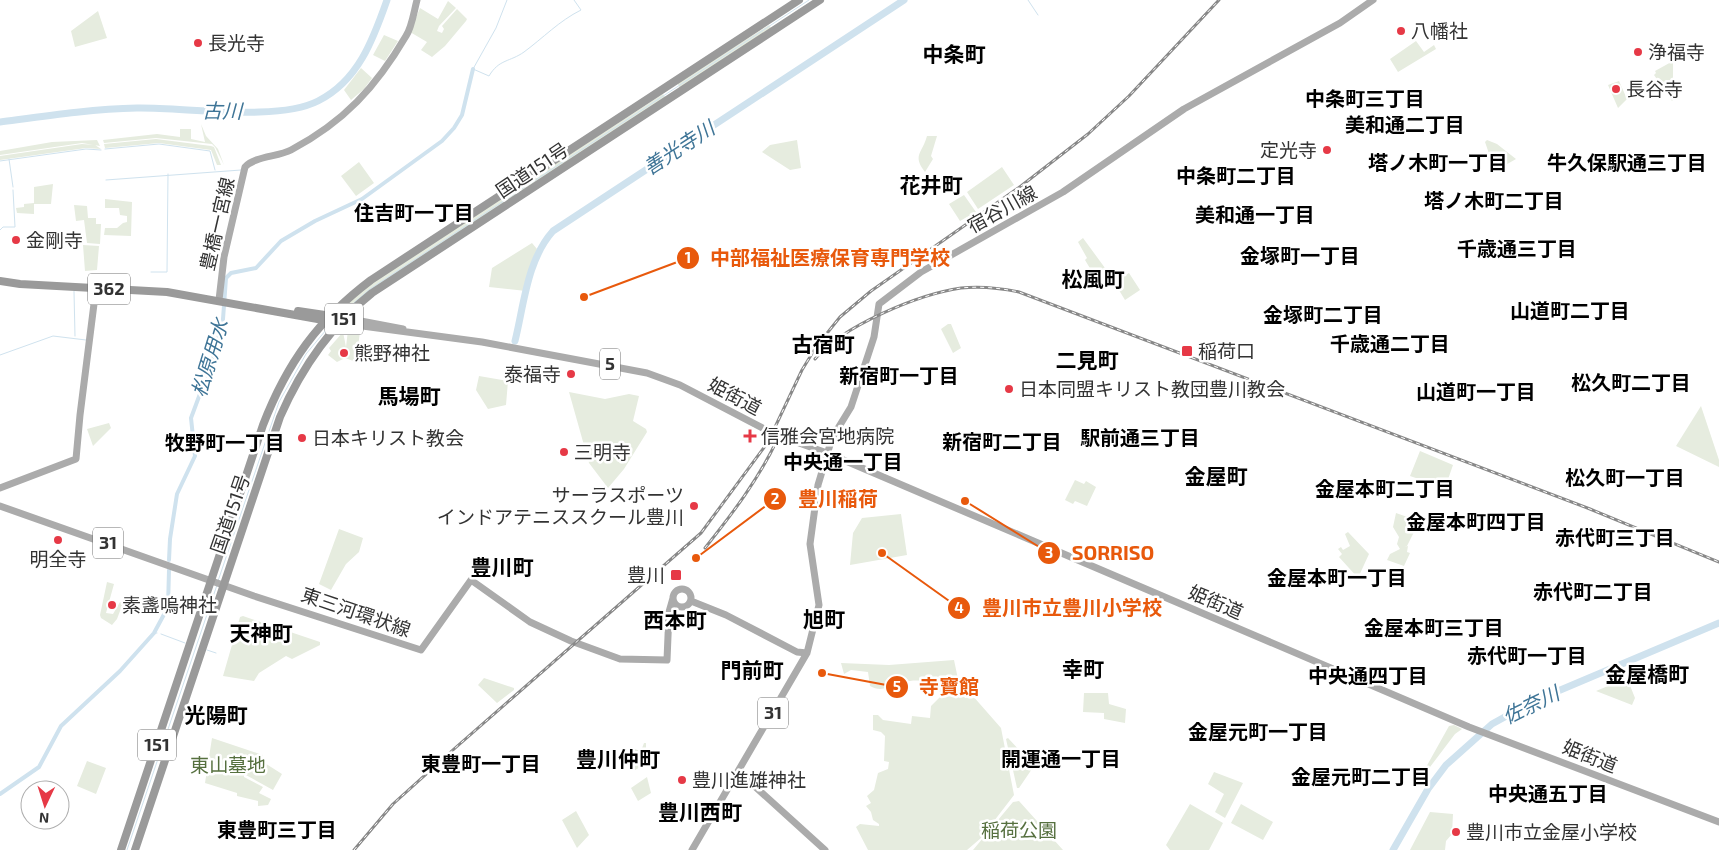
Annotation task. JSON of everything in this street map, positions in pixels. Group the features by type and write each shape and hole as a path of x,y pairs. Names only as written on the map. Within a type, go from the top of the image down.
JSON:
{"highway":[{"name":"国道151号","path":"135,850 277,391 302,348 328,318 371,280 799,0"},
{"name":"国道151号","path":"121,850 217,583 288,399 317,350 343,320 372,293 820,0"},
{"name":"362","path":"0,281 20,284 167,292 343,320"}],"main road":[{"name":"豊橋一宮線","path":"219,300 224,257 247,164 282,155 336,122 367,92 406,36 417,0"},
{"name":"宿谷川線","path":"807,653 819,605 810,544 818,485 832,438 851,407 874,337 879,304 921,272 1063,192 1184,109 1340,23 1373,0"},
{"path":"0,488 76,459 96,288"},
{"name":"姫街道","path":"343,320 388,331 416,332 647,372 680,385 774,434 827,453 1469,727 1719,822"},
{"name":"東三河環状線","path":"0,506 217,583 421,650 470,580 537,626 624,659 667,660 669,612 674,603"},
{"path":"682,590 691,596 691,601 685,605 674,603 675,592 682,590"},
{"path":"691,601 726,615 798,652 807,653"},
{"name":"31","path":"739,772 807,653"},
{"path":"692,850 739,772 825,850"}],"green space":[{"path":"448,1 456,8 439,26 437,31 442,33 444,29 442,26 457,9 467,19 445,46 432,57 421,50 427,42 410,32 420,8 438,19"},
{"path":"98,11 107,38 75,47 71,31"},
{"path":"769,25 772,29 680,88 677,83"},
{"path":"384,35 398,41 385,61 373,55"},
{"path":"1416,41 1424,52 1434,45 1436,49 1398,72 1390,59"},
{"path":"1673,61 1672,101 1654,75 1655,71"},
{"path":"361,68 372,78 364,89 351,100 344,90"},
{"path":"1619,81 1627,99 1618,108 1608,85"},
{"path":"663,94 666,98 347,310 341,309 367,286"},
{"path":"201,124 206,136 218,149 224,165 212,144 156,138 104,143 103,140 157,134 180,137 180,129 191,129 191,139 205,142"},
{"path":"927,136 937,136 931,156 933,159 925,172 919,162 919,154"},
{"path":"156,139 214,147 221,165 217,165 211,150 159,143 105,148 104,144"},
{"path":"97,140 100,146 82,143 0,155 0,151 52,142"},
{"path":"797,140 801,168 790,170 762,152 770,145"},
{"path":"1487,140 1497,144 1516,159 1495,171 1485,142"},
{"path":"82,144 95,145 101,149 86,148 0,160 0,156"},
{"path":"359,162 374,183 356,196 341,176"},
{"path":"1002,167 1014,185 978,209 967,192"},
{"path":"53,184 51,204 34,204 34,214 17,213 16,208 24,207 24,204 34,203 34,187"},
{"path":"964,195 976,212 960,221 949,204"},
{"path":"105,199 132,202 131,236 104,235 105,228 117,228 127,222 127,216 120,215 119,208 105,208"},
{"path":"74,205 87,206 88,218 96,218 96,224 101,224 100,244 87,243 84,220 76,221"},
{"path":"1083,238 1105,268 1094,275 1085,260 1087,258 1078,242"},
{"path":"532,243 537,249 532,261 526,291 489,287 492,268"},
{"path":"83,245 99,246 97,270 85,271"},
{"path":"1129,273 1140,290 1125,300 1114,282"},
{"path":"951,324 961,348 953,353 941,329"},
{"path":"348,330 360,331 357,356 362,358 359,363 345,358 337,362 328,355 331,351 329,348 343,332 346,347"},
{"path":"479,376 508,381 506,405 488,409 476,390"},
{"path":"569,392 605,399 629,394 639,396 633,421 646,429 647,432 624,469 608,488 589,463"},
{"path":"1701,406 1719,460 1719,467 1676,446"},
{"path":"109,423 111,428 93,446 87,429"},
{"path":"1420,451 1453,465 1445,488 1410,476"},
{"path":"1075,480 1084,484 1086,481 1096,487 1087,506 1075,501 1073,504 1065,500"},
{"path":"1396,513 1413,519 1410,527 1415,530 1407,546 1404,547 1408,546 1407,552 1410,553 1404,566 1387,560 1390,554 1400,549 1397,544 1399,537 1393,527"},
{"path":"901,514 907,555 850,565 853,533 862,518"},
{"path":"339,529 363,538 359,552 346,564 331,590 319,584"},
{"path":"1348,532 1369,554 1358,578 1339,557 1342,554 1338,549 1341,547 1343,550 1350,546 1345,534"},
{"path":"107,582 114,584 106,613 113,614 120,602 123,603 117,619 112,625 101,618 100,615"},
{"path":"243,616 320,642 320,645 292,659 286,656 259,673 254,681 223,676 240,617"},
{"path":"954,660 958,679 1001,728 1014,795 981,838 967,850 868,850 856,827 860,824 879,826 873,820 871,812 866,806 871,803 867,796 874,790 878,773 888,769 889,762 884,761 885,736 881,732 873,730 873,715 878,715 883,720 911,724 912,716 930,718 931,706 942,695 931,681 910,681 880,689 875,688 870,686 868,672 851,670 844,674 841,663 889,665"},
{"path":"484,678 514,688 514,690 497,703 478,685"},
{"path":"1627,678 1635,698 1632,705 1596,691"},
{"path":"1084,693 1108,693 1109,704 1126,709 1125,723 1104,719 1104,713 1083,712"},
{"path":"1454,725 1462,729 1455,734 1427,771 1425,769 1449,726"},
{"name":"東山墓地","path":"212,738 263,755 260,760 282,774 273,790 244,774 244,777 263,787 259,793 271,799 268,805 258,806 258,801 237,796 237,793 205,783"},
{"path":"1008,738 1034,766 1019,788 1017,788 1006,739"},
{"path":"644,743 646,743 646,764 635,770 626,757 631,748 641,751"},
{"path":"87,761 106,768 96,794 77,786"},
{"path":"1214,772 1243,783 1225,818 1215,812 1224,794 1208,784"},
{"path":"647,777 651,793 638,801 631,788"},
{"name":"稲荷公園","path":"1019,801 1063,850 973,850 1013,802"},
{"path":"1190,804 1223,823 1209,850 1170,850 1166,845"},
{"path":"1241,804 1273,822 1263,840 1231,823"},
{"path":"576,811 589,835 577,848 562,820"},
{"path":"1430,812 1453,814 1452,834 1446,841 1445,850 1410,850"}],"waterway":[{"name":"古川","path":"0,122 68,113 137,108 255,112 279,111 300,107 318,101 332,93 354,71 370,44 387,0"},
{"path":"507,0 496,28 473,69 489,76 497,66 524,52 558,24 581,10 574,0"},
{"path":"341,314 370,289 809,0"},
{"name":"善光寺川","path":"515,341 532,269 537,255 553,231 904,0"},
{"path":"1028,0 1038,15"},
{"name":"松原用水","path":"169,560 170,539 177,494 195,456 191,418 213,359 223,319 226,278 231,273 256,268 281,241 315,221 362,199 442,141 454,128 462,115 473,69"},
{"path":"105,149 159,144 210,151 215,170"},
{"path":"0,161 86,149 101,150"},
{"path":"9,159 13,187"},
{"path":"106,180 241,170"},
{"path":"151,272 167,272 168,174"},
{"path":"0,230 3,227 15,227 13,190"},
{"path":"74,291 75,336"},
{"path":"218,581 279,402 306,354 331,324"},
{"path":"0,355 53,336 86,340"},
{"name":"松原用水","path":"0,794 39,767 61,726 120,671 154,633 168,607 169,570"},
{"path":"127,850 217,585"},
{"name":"佐奈川","path":"1393,850 1428,789 1446,765 1492,724 1532,702 1719,623"},
{"path":"161,634 185,643"},
{"path":"207,650 216,653"}],"railway":[{"path":"354,850 393,804 701,533 768,442 802,370 816,347 840,317 871,291 1021,186 1088,134 1129,96 1219,0"},
{"path":"815,359 843,335 862,324 882,313 924,297 968,287 1005,289 1019,292 1590,509 1719,562"},
{"path":"705,548 754,482 778,438"}],"place":[{"name":"八幡社","path":"1401,31"},
{"name":"長光寺","path":"198,43"},
{"name":"浄福寺","path":"1638,52"},
{"name":"長谷寺","path":"1616,89"},
{"name":"定光寺","path":"1327,150"},
{"name":"金剛寺","path":"16,240"},
{"name":"中部福祉医療保育専門学校","path":"584,297"},
{"name":"稲荷口","path":"1187,351"},
{"name":"熊野神社","path":"344,353"},
{"name":"泰福寺","path":"571,374"},
{"name":"日本同盟キリスト教団豊川教会","path":"1009,389"},
{"name":"信雅会宮地病院","path":"750,436"},
{"name":"日本キリスト教会","path":"302,438"},
{"name":"三明寺","path":"564,452"},
{"name":"SORRISO","path":"965,501"},
{"name":"サーラスポーツ インドアテニススクール豊川","path":"694,506"},
{"name":"明全寺","path":"58,540"},
{"name":"豊川市立豊川小学校","path":"882,553"},
{"name":"豊川稲荷","path":"696,558"},
{"name":"豊川","path":"676,575"},
{"name":"素盞嗚神社","path":"112,605"},
{"name":"寺寶館","path":"822,673"},
{"name":"豊川進雄神社","path":"682,780"},
{"name":"豊川市立金屋小学校","path":"1456,832"}],"district":[{"name":"中条町","path":"954,55"},
{"name":"中条町三丁目","path":"1365,99"},
{"name":"美和通二丁目","path":"1405,125"},
{"name":"塔ノ木町一丁目","path":"1438,163"},
{"name":"牛久保駅通三丁目","path":"1627,163"},
{"name":"中条町二丁目","path":"1236,176"},
{"name":"花井町","path":"931,186"},
{"name":"塔ノ木町二丁目","path":"1494,201"},
{"name":"住吉町一丁目","path":"414,213"},
{"name":"美和通一丁目","path":"1255,215"},
{"name":"千歳通三丁目","path":"1517,249"},
{"name":"金塚町一丁目","path":"1300,256"},
{"name":"松風町","path":"1093,280"},
{"name":"山道町二丁目","path":"1570,311"},
{"name":"金塚町二丁目","path":"1323,315"},
{"name":"千歳通二丁目","path":"1390,344"},
{"name":"古宿町","path":"823,345"},
{"name":"二見町","path":"1087,361"},
{"name":"新宿町一丁目","path":"899,376"},
{"name":"松久町二丁目","path":"1631,383"},
{"name":"山道町一丁目","path":"1476,392"},
{"name":"馬場町","path":"409,397"},
{"name":"駅前通三丁目","path":"1140,438"},
{"name":"新宿町二丁目","path":"1002,442"},
{"name":"牧野町一丁目","path":"225,443"},
{"name":"中央通一丁目","path":"843,462"},
{"name":"金屋町","path":"1216,477"},
{"name":"松久町一丁目","path":"1625,478"},
{"name":"金屋本町二丁目","path":"1385,489"},
{"name":"金屋本町四丁目","path":"1476,522"},
{"name":"赤代町三丁目","path":"1615,538"},
{"name":"豊川町","path":"502,568"},
{"name":"金屋本町一丁目","path":"1337,578"},
{"name":"赤代町二丁目","path":"1593,592"},
{"name":"旭町","path":"824,620"},
{"name":"西本町","path":"675,621"},
{"name":"金屋本町三丁目","path":"1434,628"},
{"name":"天神町","path":"261,634"},
{"name":"赤代町一丁目","path":"1527,656"},
{"name":"幸町","path":"1083,670"},
{"name":"門前町","path":"752,671"},
{"name":"金屋橋町","path":"1647,675"},
{"name":"中央通四丁目","path":"1368,676"},
{"name":"光陽町","path":"216,716"},
{"name":"金屋元町一丁目","path":"1258,732"},
{"name":"開運通一丁目","path":"1061,759"},
{"name":"豊川仲町","path":"618,760"},
{"name":"東豊町一丁目","path":"481,764"},
{"name":"金屋元町二丁目","path":"1361,777"},
{"name":"中央通五丁目","path":"1548,794"},
{"name":"豊川西町","path":"700,813"},
{"name":"東豊町三丁目","path":"277,830"}]}
